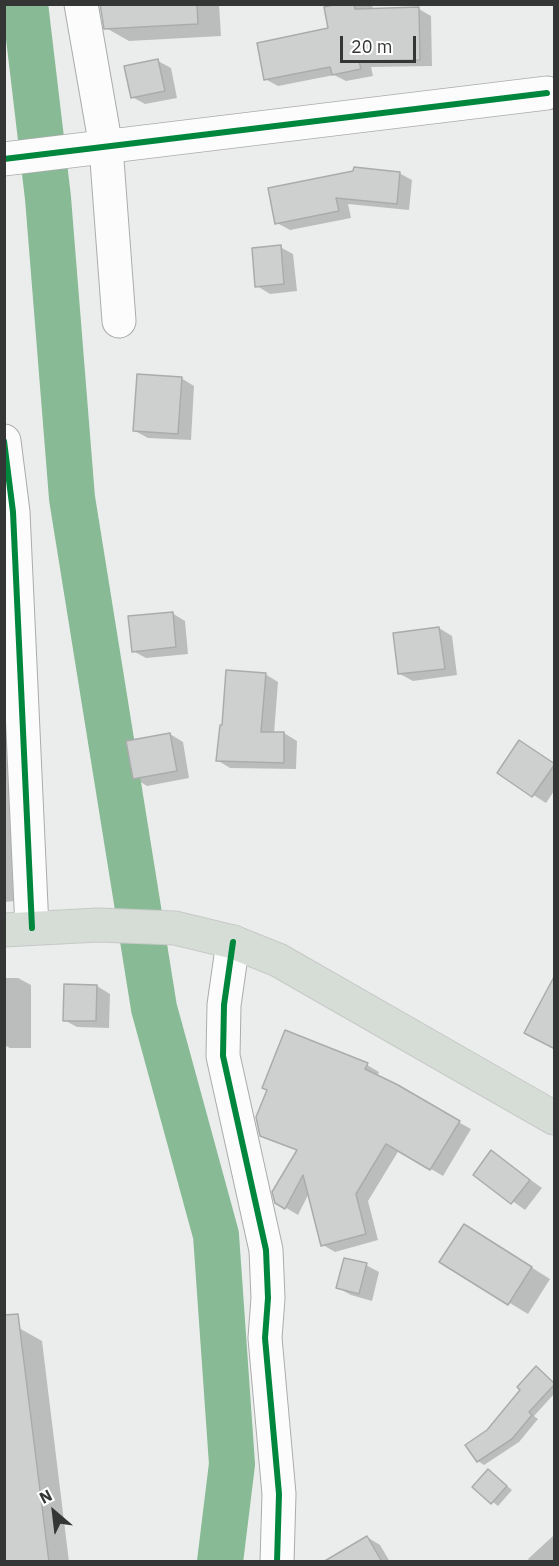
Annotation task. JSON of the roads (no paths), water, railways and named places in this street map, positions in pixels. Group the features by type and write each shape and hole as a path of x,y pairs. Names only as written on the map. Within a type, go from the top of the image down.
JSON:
{"highway":[{"path":"18,929 99,925 175,928 234,942 278,960 555,1118"}],"street":[{"path":"81,4 106,147 119,321"},
{"path":"4,159 548,93"},
{"path":"4,441 9,513 18,929"},
{"path":"234,942 224,1005 223,1056 266,1250 268,1298 265,1338 279,1494 277,1562"}],"waterway":[{"path":"25,4 48,198 72,498 154,1008 216,1235 232,1464 220,1562"}]}
